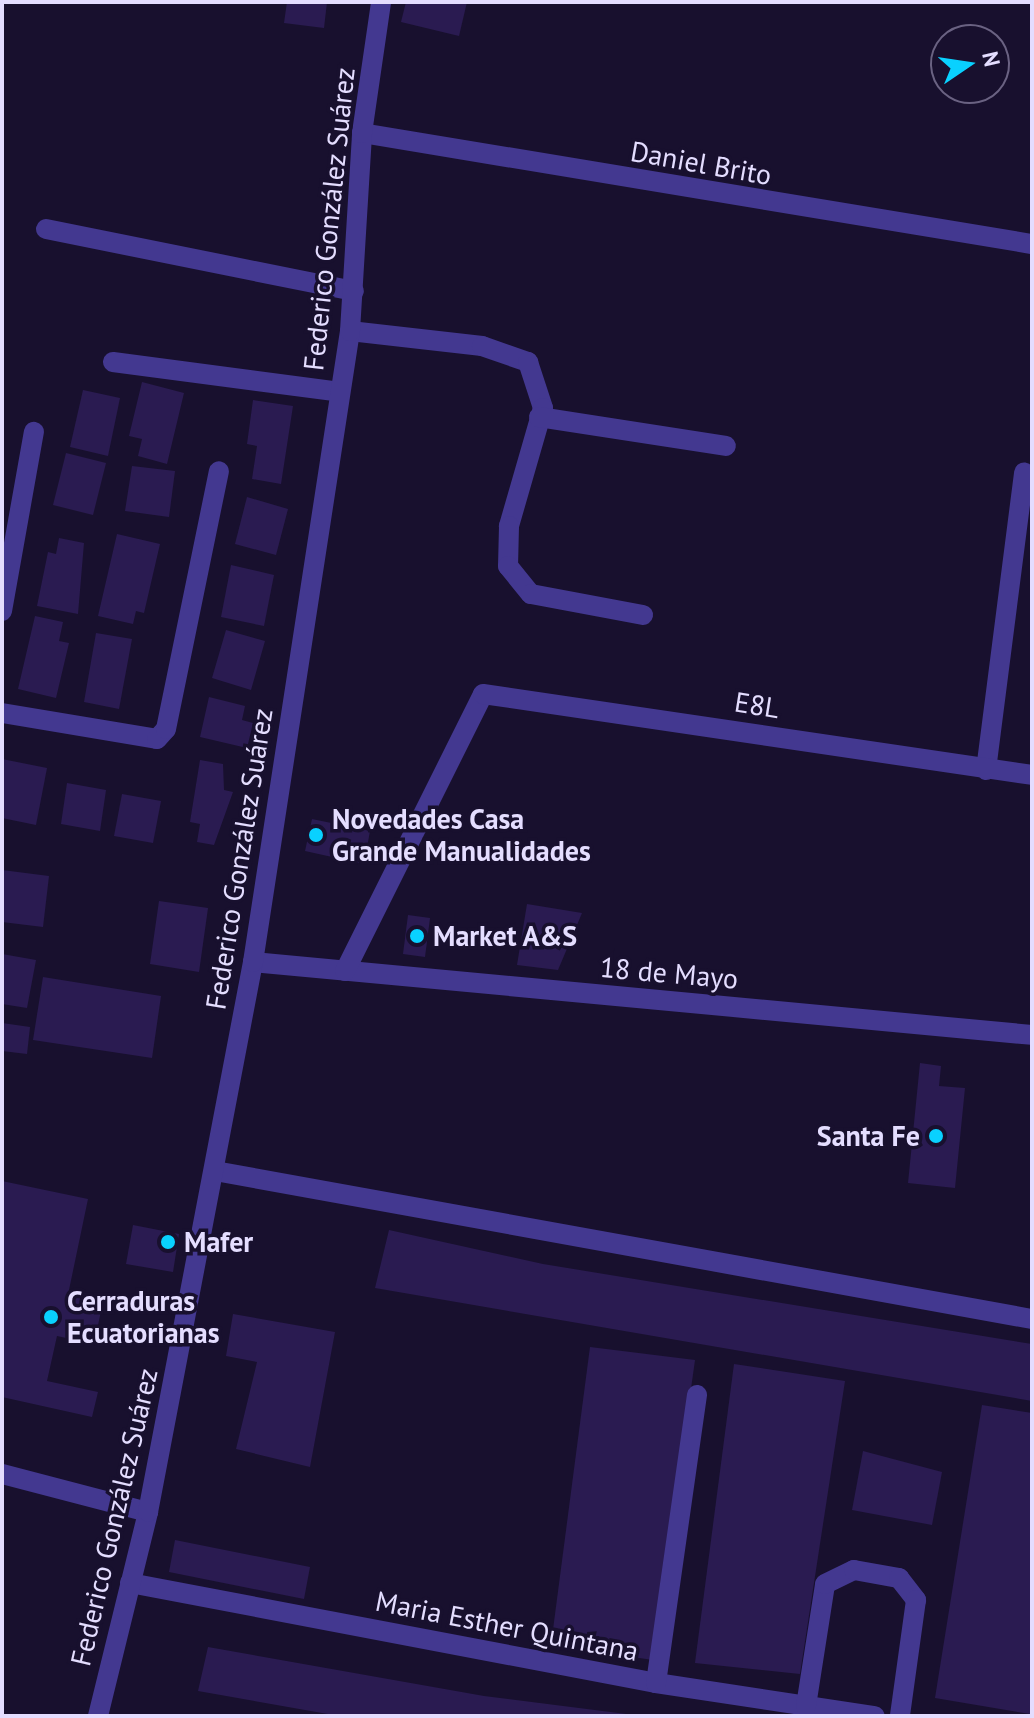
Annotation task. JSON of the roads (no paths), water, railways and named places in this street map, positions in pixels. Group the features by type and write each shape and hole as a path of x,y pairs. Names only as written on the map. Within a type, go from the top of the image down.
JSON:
{"street":[{"name":"Federico González Suárez","path":"98,1716 148,1512 253,962 350,331 362,133 381,2"},
{"name":"Daniel Brito","path":"362,133 1032,244"},
{"path":"46,229 354,291"},
{"path":"350,331 516,354 541,385 539,417 509,526 508,566 531,594 643,615"},
{"path":"113,362 340,392"},
{"path":"539,417 726,446"},
{"path":"2,611 34,432"},
{"path":"2,713 157,739 166,729 219,471"},
{"path":"986,770 1024,472"},
{"name":"E8L","path":"345,971 475,700 493,692 1032,775"},
{"name":"18 de Mayo","path":"253,962 1032,1035"},
{"path":"215,1171 1032,1319"},
{"path":"656,1683 697,1395"},
{"path":"2,1474 148,1512"},
{"path":"806,1706 825,1584 854,1570 899,1578 916,1600 900,1716"},
{"name":"Maria Esther Quintana","path":"130,1583 656,1683 875,1716"}],"place":[{"name":"Novedades Casa Grande Manualidades","path":"316,835"},
{"name":"Market A&S","path":"417,936"},
{"name":"Santa Fe","path":"936,1136"},
{"name":"Mafer","path":"168,1242"},
{"name":"Cerraduras Ecuatorianas","path":"51,1317"}]}
